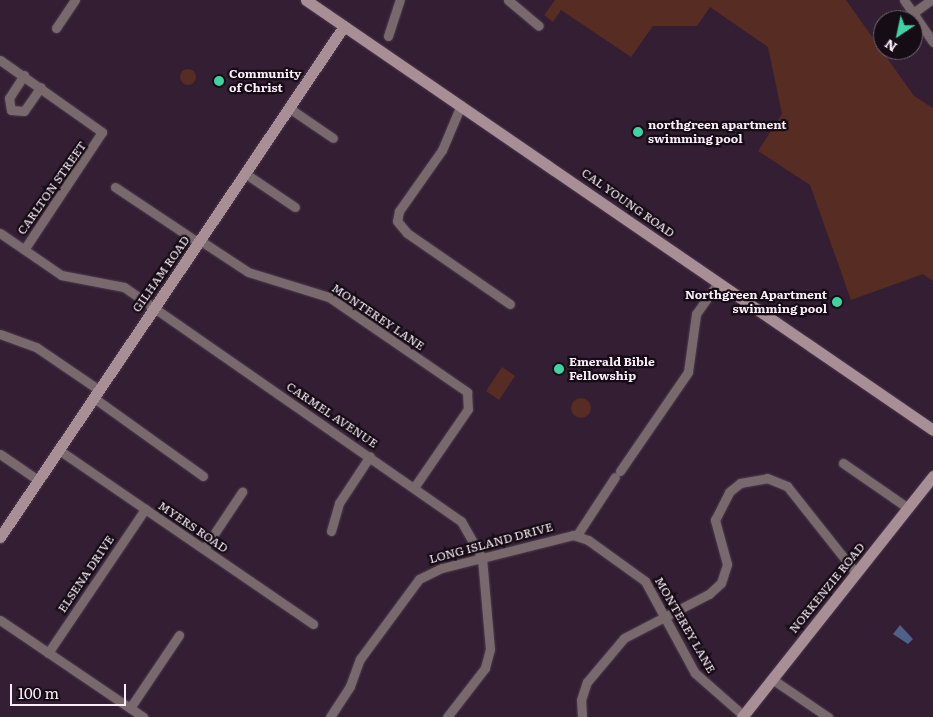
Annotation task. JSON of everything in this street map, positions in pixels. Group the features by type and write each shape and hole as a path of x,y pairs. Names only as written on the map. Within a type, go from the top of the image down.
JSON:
{"street":[{"path":"56,28 75,0"},
{"name":"CAL YOUNG ROAD","path":"306,0 933,430"},
{"path":"388,36 400,0"},
{"path":"508,0 539,26"},
{"path":"917,10 931,0"},
{"name":"GILHAM ROAD","path":"0,537 344,26"},
{"path":"923,28 933,42"},
{"path":"0,60 41,87 24,111 12,110 9,98 24,76"},
{"name":"CARLTON STREET","path":"24,250 100,140 98,126 41,87"},
{"path":"461,105 442,150 399,211 398,221 407,233 510,304"},
{"path":"289,108 333,138"},
{"path":"246,174 295,207"},
{"path":"115,187 200,242"},
{"name":"CARMEL AVENUE","path":"0,233 61,275 120,285 415,486 461,521 482,558 490,654 447,717"},
{"name":"MONTEREY LANE","path":"200,242 248,272 310,289 338,303 467,392 468,409 415,486"},
{"path":"576,535 688,372 697,311 718,282"},
{"path":"0,334 36,347 203,476"},
{"name":"MYERS ROAD","path":"59,450 313,624"},
{"path":"0,454 38,480"},
{"path":"331,531 339,503 370,456"},
{"path":"843,464 908,508"},
{"name":"NORKENZIE ROAD","path":"743,716 933,476"},
{"path":"582,717 582,693 595,671 631,632 709,594 721,583 727,564 715,533 716,514 732,489 755,478 772,478 790,488 856,573"},
{"path":"204,549 242,492"},
{"name":"ELSENA DRIVE","path":"48,653 145,509"},
{"name":"MONTEREY LANE","path":"576,535 645,581 665,614 695,673 743,716"},
{"name":"LONG ISLAND DRIVE","path":"330,717 350,686 360,659 414,584 436,569 576,535"},
{"path":"0,620 143,717"},
{"path":"130,708 179,635"},
{"path":"772,679 828,717"},
{"path":"808,717 815,708"}],"shaded area":[{"path":"555,0 846,0 873,38 873,60 888,60 914,96 933,108 933,281 923,274 851,300 810,185 758,151 782,114 768,47 710,7 697,26 653,26 631,57 561,10 553,22 544,15"},
{"path":"188,69 196,77 188,85 180,77"},
{"path":"502,367 515,376 499,400 486,391"},
{"path":"577,398 585,398 591,404 591,412 585,418 577,418 571,412 571,404"}],"water":[{"path":"900,625 913,639 908,644 893,634"}],"place":[{"name":"Community of Christ","path":"219,81"},
{"name":"northgreen apartment swimming pool","path":"638,132"},
{"name":"Northgreen Apartment swimming pool","path":"837,302"},
{"name":"Emerald Bible Fellowship","path":"559,369"}]}
